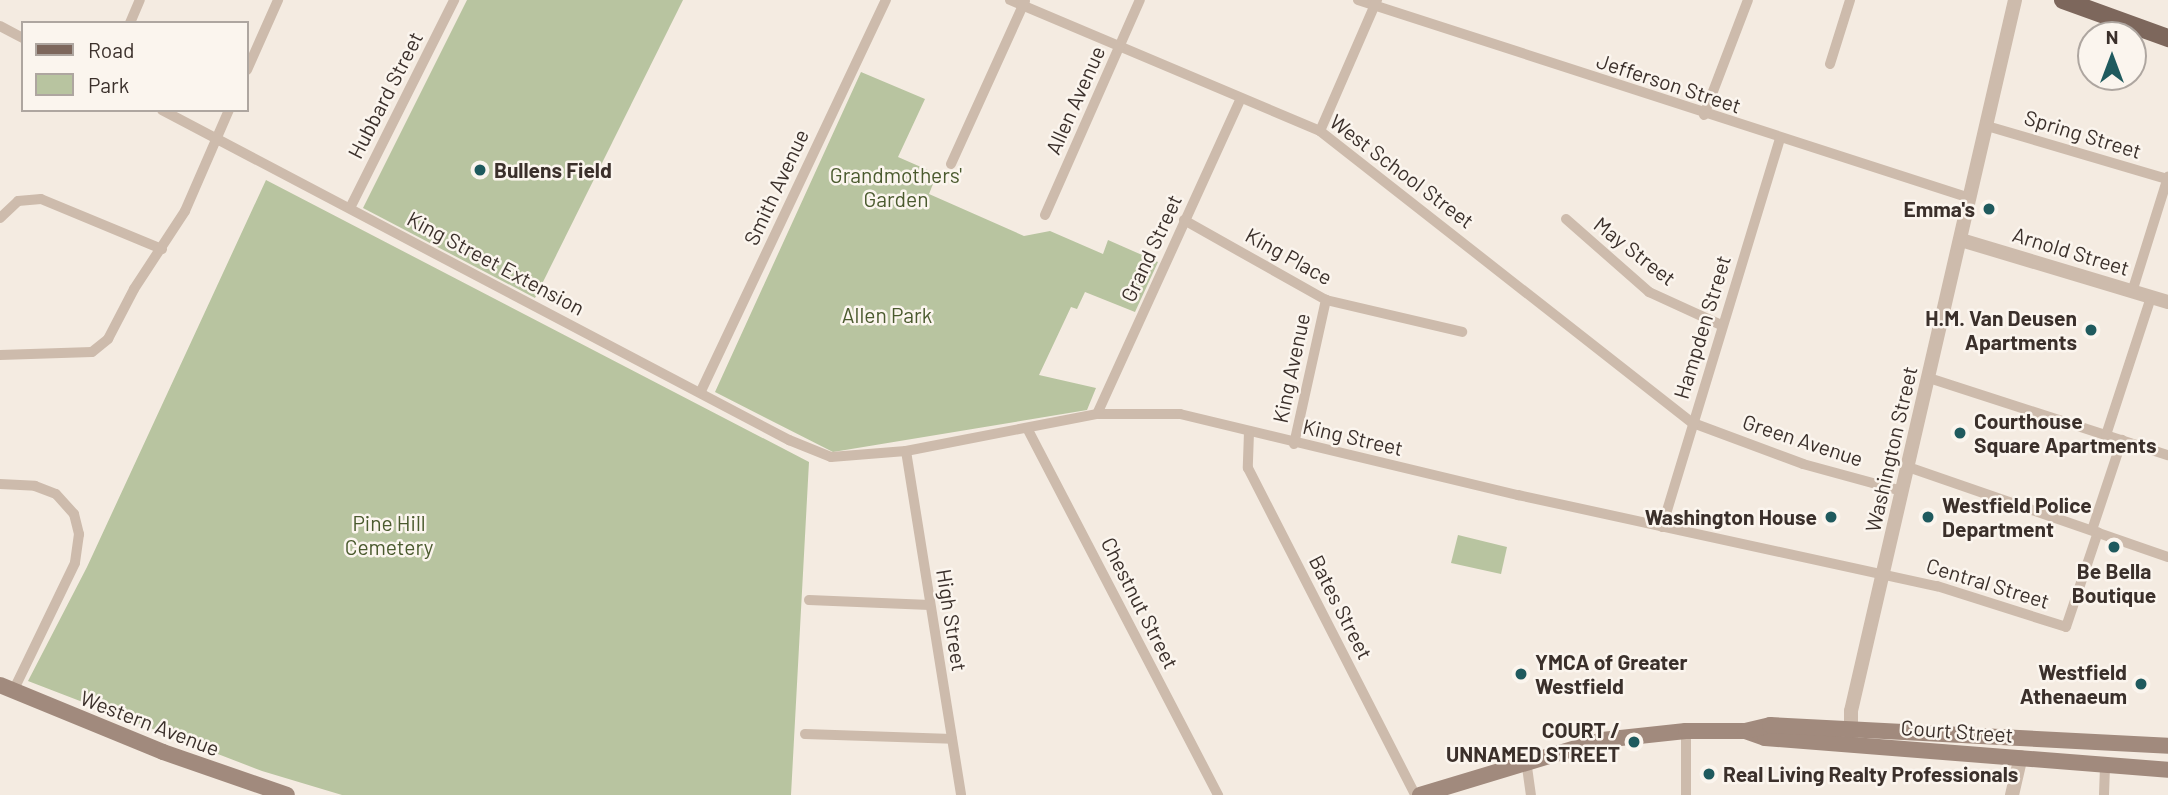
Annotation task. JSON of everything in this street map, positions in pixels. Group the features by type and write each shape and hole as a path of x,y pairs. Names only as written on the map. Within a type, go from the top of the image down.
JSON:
{"main road":[{"path":"2063,0 2168,38"},
{"name":"Western Avenue","path":"7,688 257,791 287,795"},
{"name":"Court Street","path":"1418,795 1526,760 1602,740 1686,731 1745,731 1765,738 1938,733 2168,746"},
{"path":"1937,751 1938,733"},
{"name":"Court Street","path":"1851,736 1937,751 2168,770"},
{"path":"2021,757 2023,739"},
{"path":"2105,763 2107,744"}],"street":[{"path":"131,21 140,0"},
{"path":"248,68 278,0"},
{"name":"Hubbard Street","path":"349,208 454,0"},
{"name":"Smith Avenue","path":"701,391 886,0"},
{"name":"West School Street","path":"1010,0 1025,3 1119,47 1320,131 1693,423"},
{"name":"Allen Avenue","path":"1045,215 1140,0"},
{"name":"Jefferson Street","path":"1358,0 1375,3 1704,115 1970,198"},
{"path":"1704,115 1748,0"},
{"path":"1830,64 1850,0"},
{"name":"Washington Street","path":"1851,736 1883,575 2015,0"},
{"path":"951,164 1025,3"},
{"path":"1320,131 1375,3"},
{"path":"0,26 21,37"},
{"name":"Grand Street","path":"1097,415 1241,98"},
{"name":"King Street Extension","path":"166,112 812,451"},
{"path":"0,355 99,349 185,211 228,112"},
{"name":"Spring Street","path":"1987,126 2168,178"},
{"name":"Hampden Street","path":"1662,527 1721,325 1780,139"},
{"path":"2132,292 2168,178"},
{"path":"0,218 18,201 41,199 162,249"},
{"name":"May Street","path":"1566,219 1649,292 1721,325"},
{"name":"King Place","path":"1184,220 1325,300 1462,332"},
{"name":"Arnold Street","path":"1961,240 2168,302"},
{"path":"2106,435 2151,297"},
{"name":"King Avenue","path":"1294,444 1325,300"},
{"path":"1929,378 2168,455"},
{"name":"King Street","path":"812,451 842,458 906,451 1097,415 1180,415 1294,444 1883,575"},
{"name":"Green Avenue","path":"1693,423 1803,464 1902,491"},
{"name":"Chestnut Street","path":"1027,428 1218,795"},
{"name":"Bates Street","path":"1249,432 1248,468 1418,795"},
{"path":"2095,531 2122,440"},
{"name":"High Street","path":"906,451 961,795"},
{"path":"1908,467 2168,557"},
{"path":"0,484 35,486 56,494 74,514 79,534 71,572 7,688"},
{"name":"Central Street","path":"1883,575 1961,593 2066,626 2095,531"},
{"path":"808,600 930,604"},
{"path":"1686,731 1686,795"},
{"path":"805,734 952,739"},
{"path":"2012,795 2021,757"},
{"path":"1526,760 1531,795"},
{"path":"2104,795 2105,763"}],"green space":[{"path":"467,0 683,0 535,298 363,208"},
{"name":"Allen Park","path":"861,72 925,99 898,157 937,174 929,194 1024,236 1050,231 1103,254 1108,240 1158,262 1135,312 1085,292 1077,309 1071,307 1039,375 1096,388 1087,410 833,452 715,392"},
{"name":"Pine Hill Cemetery","path":"266,180 809,462 791,795 342,795 262,771 28,681 87,567"},
{"path":"1458,535 1507,547 1501,574 1451,563"}],"place":[{"name":"Bullens Field","path":"480,170"},
{"name":"Emma's","path":"1989,209"},
{"name":"H.M. Van Deusen Apartments","path":"2091,330"},
{"name":"Courthouse Square Apartments","path":"1960,433"},
{"name":"Washington House","path":"1831,517"},
{"name":"Westfield Police Department","path":"1928,517"},
{"name":"Be Bella Boutique","path":"2114,547"},
{"name":"YMCA of Greater Westfield","path":"1521,674"},
{"name":"Westfield Athenaeum","path":"2141,684"},
{"name":"COURT / UNNAMED STREET","path":"1634,742"},
{"name":"Real Living Realty Professionals","path":"1709,774"}],"park label":[{"name":"Grandmothers' Garden","path":"896,187"}]}
